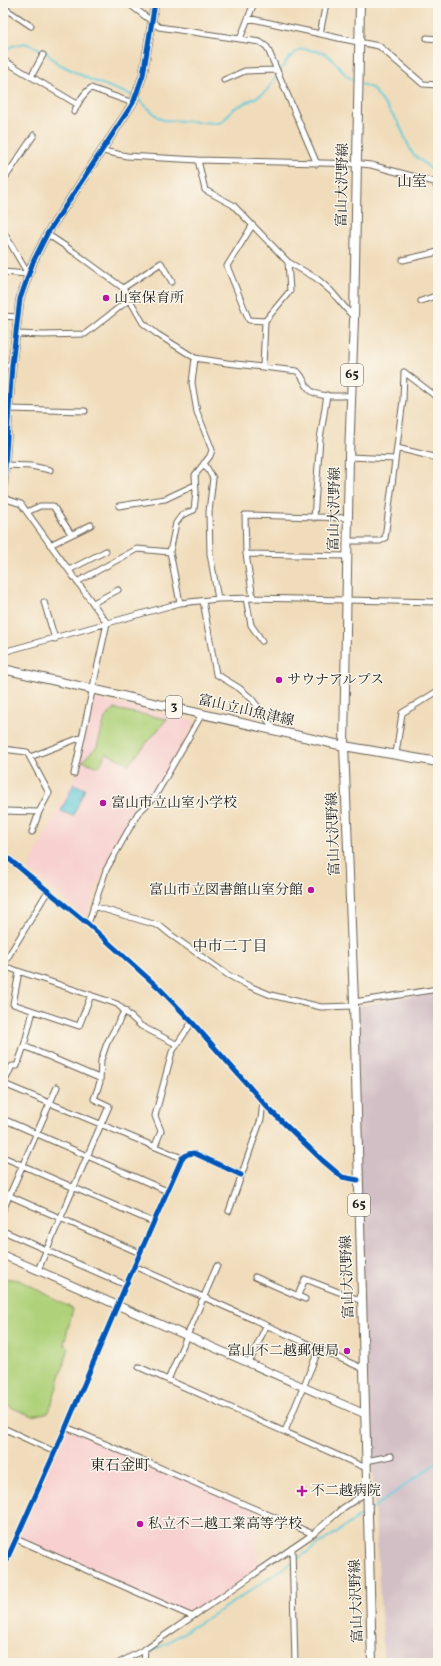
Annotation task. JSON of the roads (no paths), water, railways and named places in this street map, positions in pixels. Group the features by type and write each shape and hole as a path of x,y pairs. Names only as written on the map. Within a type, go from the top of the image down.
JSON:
{"main road":[{"name":"富山大沢野線","path":"360,3 354,318 347,541 344,746 354,1004 372,1663"},
{"name":"富山立山魚津線","path":"3,669 344,746 438,762"}],"street":[{"path":"5,3 7,10 31,26"},
{"path":"128,3 159,27 260,42 267,47 317,164"},
{"path":"3,495 7,406 20,298 28,274 47,234 133,103 143,75 155,3"},
{"path":"240,39 254,3"},
{"path":"320,34 326,3"},
{"path":"248,18 379,46 423,84 438,85"},
{"path":"427,38 438,39"},
{"path":"31,77 43,55"},
{"path":"3,60 77,104"},
{"path":"224,80 245,71 276,70"},
{"path":"74,112 77,104 87,90 91,88 133,103"},
{"path":"3,180 34,135"},
{"path":"102,152 127,156 198,160 317,164 371,164 436,182 438,190"},
{"path":"198,160 205,190 233,205 288,262 316,278 354,318"},
{"path":"252,226 227,266 249,320 266,321"},
{"path":"3,231 28,274"},
{"path":"47,234 123,288 143,323 157,334 195,358 297,371 302,376 308,388 315,394 351,396"},
{"path":"402,260 438,252"},
{"path":"263,367 266,321 290,291 288,262"},
{"path":"123,288 161,263 172,282"},
{"path":"3,272 28,274"},
{"path":"421,301 438,295"},
{"path":"16,334 85,334 130,299"},
{"path":"3,316 17,317"},
{"path":"180,603 170,552 176,523 182,515 194,510 195,475 210,456 212,450 197,412 192,383 195,358"},
{"path":"3,365 12,365"},
{"path":"347,541 380,541 386,538 397,448 404,372 438,398"},
{"path":"314,518 320,439 327,395"},
{"path":"7,406 85,411"},
{"path":"397,448 438,458"},
{"path":"349,456 395,459"},
{"path":"204,463 213,478 209,512 210,554 218,599"},
{"path":"5,465 32,466 50,470"},
{"path":"119,506 165,499 195,485"},
{"path":"3,498 21,504 107,623 74,774"},
{"path":"27,512 40,506 53,506 71,534"},
{"path":"253,598 246,554 245,515 348,518"},
{"path":"50,545 90,525"},
{"path":"77,582 137,549 170,552"},
{"path":"69,570 106,551"},
{"path":"246,554 347,556"},
{"path":"93,603 118,590"},
{"path":"246,598 251,625 262,641"},
{"path":"3,652 180,603 203,600 253,598 438,602"},
{"path":"203,600 216,674 239,688 252,699 275,731"},
{"path":"44,602 55,638"},
{"path":"396,754 402,713 438,691"},
{"path":"88,924 106,870 138,813 154,798 202,714"},
{"path":"30,757 82,737"},
{"path":"3,749 27,752 49,793 38,812 32,832"},
{"path":"3,811 38,812"},
{"path":"3,854 88,924 160,989 192,1022 263,1102 342,1177 358,1180"},
{"path":"48,891 3,966 117,1004 140,1026 176,1044"},
{"path":"93,906 160,926 228,975 249,986 271,995 321,1007 354,1004 438,988"},
{"path":"19,972 13,1004 33,1011 79,1026 91,996"},
{"path":"38,1270 109,1106 94,1099 100,1082 101,1060 107,1043 125,1010"},
{"path":"33,1011 17,1066 12,1066 3,1084 50,1102 101,1125 182,1158"},
{"path":"155,1146 161,1131 155,1116 172,1052 192,1022"},
{"path":"24,1046 99,1078"},
{"path":"3,1210 57,1087"},
{"path":"229,1211 261,1119 263,1102"},
{"path":"3,1119 167,1191"},
{"path":"3,1568 66,1427 134,1266 182,1158 188,1154 194,1153 241,1175"},
{"path":"3,1157 154,1222"},
{"path":"3,1193 140,1253"},
{"path":"3,1231 126,1285"},
{"path":"3,1255 118,1304 365,1414"},
{"path":"134,1266 364,1369"},
{"path":"168,1380 217,1266"},
{"path":"255,1277 305,1299"},
{"path":"298,1296 305,1279 362,1301"},
{"path":"250,1363 266,1326"},
{"path":"285,1432 319,1349"},
{"path":"139,1367 285,1432 366,1464 391,1456"},
{"path":"66,1427 313,1534"},
{"path":"3,1428 55,1452"},
{"path":"119,1663 145,1648 313,1534 343,1508 367,1492"},
{"path":"16,1539 192,1616"},
{"path":"292,1548 295,1663"},
{"path":"144,1663 145,1648"}],"water":[{"path":"74,784 85,789 73,816 61,811"}],"waterway":[{"path":"3,52 12,46 25,43 45,51 57,63 91,80 134,96"},
{"path":"137,98 163,120 219,123 223,121 233,109 261,95 267,90 288,59 297,51 302,49 323,52 332,59 348,77 356,81"},
{"path":"361,84 372,88 398,122 412,153 438,175"},
{"path":"370,1510 438,1462"},
{"path":"134,1663 235,1601 365,1513"}],"place":[{"name":"山室保育所","path":"106,298"},
{"name":"サウナアルプス","path":"279,680"},
{"name":"富山市立山室小学校","path":"103,803"},
{"name":"富山市立図書館山室分館","path":"311,890"},
{"name":"富山不二越郵便局","path":"347,1351"},
{"name":"不二越病院","path":"302,1491"},
{"name":"私立不二越工業高等学校","path":"140,1524"}],"district":[{"name":"山室","path":"412,182"},
{"name":"中市二丁目","path":"230,947"},
{"name":"東石金町","path":"120,1466"}]}
